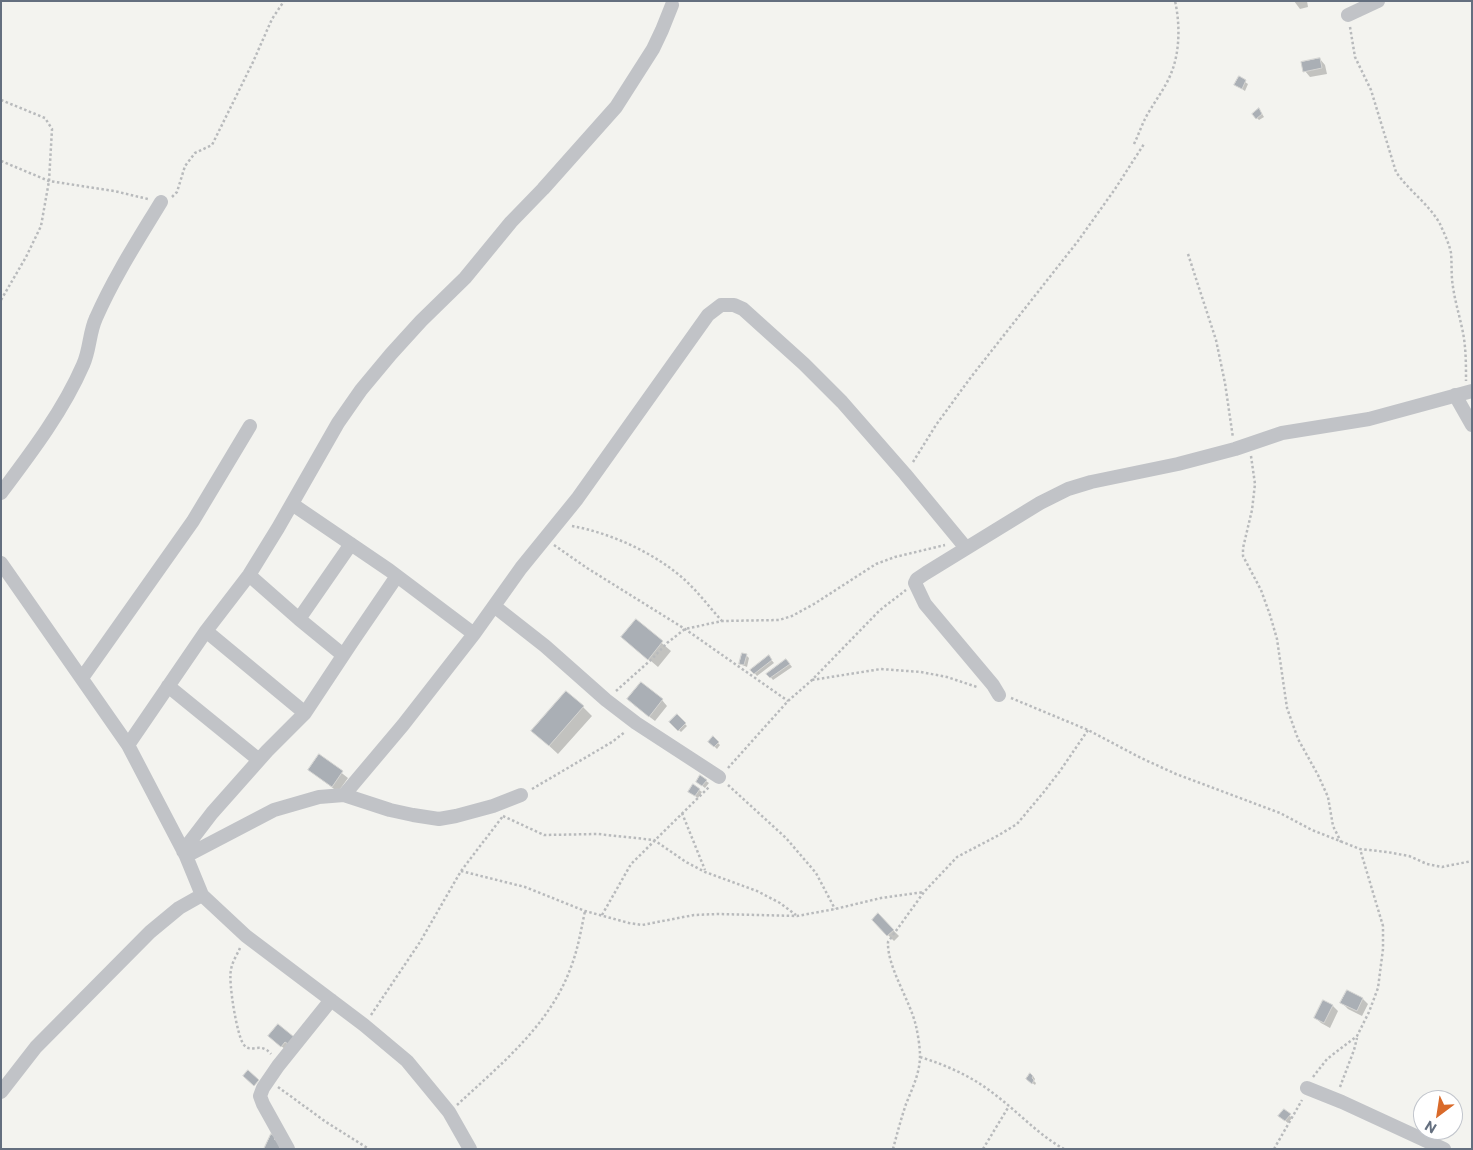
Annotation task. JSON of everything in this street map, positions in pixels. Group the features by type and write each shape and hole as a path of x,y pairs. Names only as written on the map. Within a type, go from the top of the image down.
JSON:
{"street":[{"path":"1348,15 1378,1"},
{"path":"128,745 206,631 249,575 333,431 361,390 421,321 465,278 511,222 543,189 616,106 652,49 672,5"},
{"path":"1,493 64,402 84,364 94,320 124,262 161,202"},
{"path":"344,795 403,725 474,634 544,539 600,468 708,315 721,305 734,305 743,309 804,364 842,402 905,474 963,545"},
{"path":"999,695 925,604 915,583 917,579 963,545 1068,489 1091,482 1178,464 1282,434 1369,419 1464,393 1472,425"},
{"path":"82,678 193,521 250,426"},
{"path":"292,504 397,576 474,634"},
{"path":"299,619 351,544"},
{"path":"1,562 128,745 185,854 202,895 246,936 364,1025 406,1061 449,1112 470,1149"},
{"path":"249,575 343,656"},
{"path":"185,854 212,813 305,713 397,576"},
{"path":"494,606 545,646 606,700 636,723 719,777"},
{"path":"206,631 305,713"},
{"path":"168,686 260,760"},
{"path":"185,854 274,810 319,797 344,795 413,816 439,818 456,816 493,806 520,796"},
{"path":"1,1092 36,1047 150,932 179,908 202,895"},
{"path":"288,1149 262,1104 260,1096 263,1088 278,1066 330,1000"},
{"path":"1307,1088 1444,1149"}],"path":[{"path":"1,161 49,181 114,191 161,202 170,199 177,192 185,166 196,153 212,145 272,19 284,1"},
{"path":"1134,144 1144,120 1172,72 1178,37 1175,1"},
{"path":"1348,15 1355,56 1371,90 1396,172 1402,181 1426,204 1439,223 1448,243 1451,254 1452,287 1463,329 1466,358 1464,393"},
{"path":"1,100 45,118 52,129 49,181 41,226 26,257 1,300"},
{"path":"905,474 942,417 971,377 1078,241 1144,144"},
{"path":"1188,254 1216,340 1235,449"},
{"path":"1251,444 1255,484 1252,510 1243,548 1244,556 1261,590 1277,639 1287,708 1298,739 1328,797 1333,826 1342,843"},
{"path":"558,523 596,531 645,552 668,566 686,581 722,621"},
{"path":"544,539 685,630 788,701"},
{"path":"606,700 653,658 666,643 685,630 722,621 779,620 792,616 814,604 876,564 895,557 963,545"},
{"path":"602,915 631,864 719,777 788,701 812,680 880,610 915,583"},
{"path":"812,680 881,669 921,672 948,677 1016,700 1088,730 1176,774 1280,813 1360,850 1402,855 1442,867 1472,861"},
{"path":"364,1025 420,942 460,871 520,796 612,742 636,723"},
{"path":"893,1149 897,1131 917,1076 920,1057 916,1026 910,1005 891,962 888,942 924,892 957,857 1017,824 1054,778 1088,730"},
{"path":"719,777 786,838 816,873 835,909"},
{"path":"682,812 705,872"},
{"path":"503,816 544,835 598,834 654,840 686,862 705,872 780,903 797,916"},
{"path":"1342,1102 1340,1088 1357,1036 1378,988 1383,949 1383,926 1360,850"},
{"path":"460,871 525,887 585,911 629,924 642,925 694,915 797,916 881,898 924,892"},
{"path":"449,1112 512,1055 533,1032 547,1012 570,969 578,946 585,911"},
{"path":"246,936 231,969 230,980 237,1027 244,1045 250,1049 261,1047 265,1049 274,1058 278,1066"},
{"path":"1274,1149 1319,1067 1357,1036"},
{"path":"920,1057 943,1064 965,1074 998,1096 1038,1131 1064,1149"},
{"path":"268,1080 326,1122 369,1149"},
{"path":"983,1149 1009,1106"}],"building":[{"path":"1320,58 1322,68 1303,72 1301,62"},
{"path":"1239,76 1246,80 1242,89 1234,85"},
{"path":"1259,108 1262,114 1256,119 1252,114"},
{"path":"636,619 663,641 648,660 621,637"},
{"path":"742,653 747,654 744,665 739,664"},
{"path":"769,655 772,660 754,674 750,670"},
{"path":"786,659 790,664 770,678 766,674"},
{"path":"641,682 663,699 649,717 627,699"},
{"path":"566,691 584,706 549,746 531,731"},
{"path":"677,714 686,723 678,731 669,722"},
{"path":"713,736 719,742 714,747 708,742"},
{"path":"319,754 343,771 332,787 308,770"},
{"path":"700,775 707,780 702,786 696,782"},
{"path":"693,784 700,789 695,796 688,792"},
{"path":"878,913 894,930 887,936 872,920"},
{"path":"1347,990 1363,998 1357,1011 1340,1003"},
{"path":"1323,1000 1333,1005 1324,1023 1314,1018"},
{"path":"278,1024 294,1037 288,1044 285,1042 281,1047 268,1036"},
{"path":"248,1070 259,1080 254,1086 243,1076"},
{"path":"1030,1073 1034,1080 1032,1084 1026,1079"},
{"path":"1284,1109 1291,1114 1285,1121 1278,1116"},
{"path":"271,1134 276,1137 274,1139 282,1143 279,1149 264,1149"}]}
